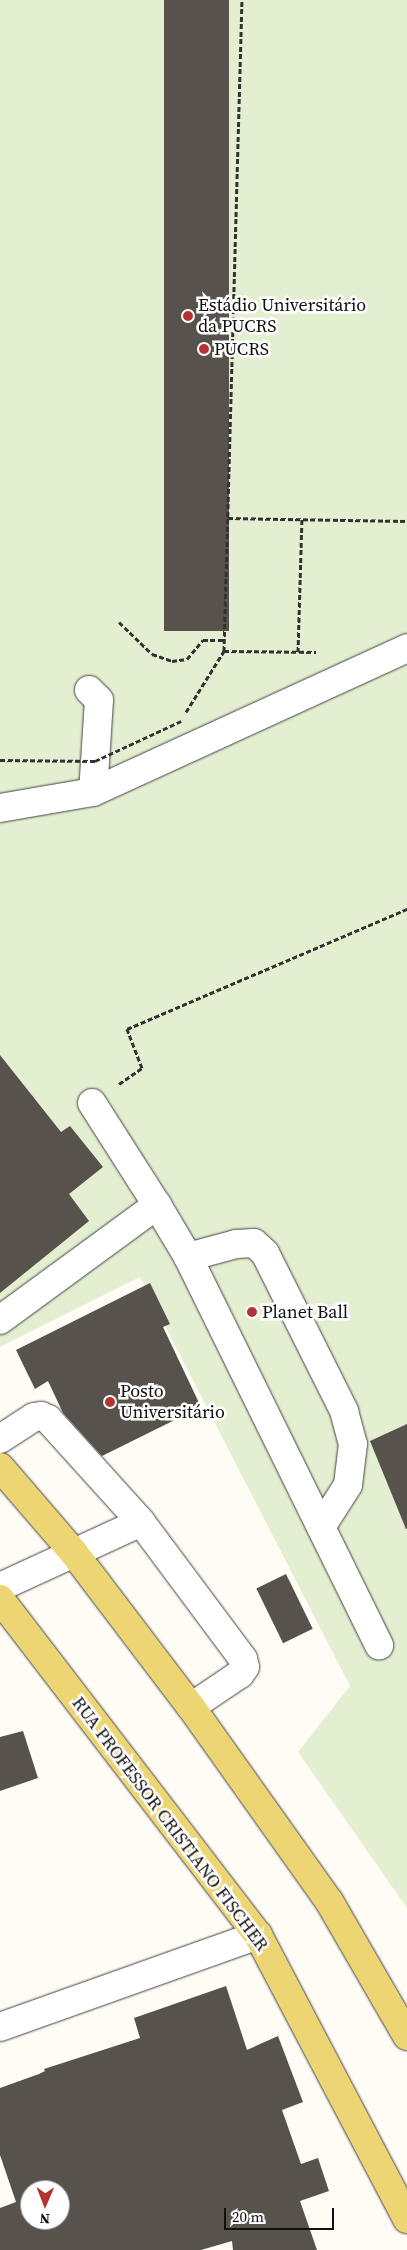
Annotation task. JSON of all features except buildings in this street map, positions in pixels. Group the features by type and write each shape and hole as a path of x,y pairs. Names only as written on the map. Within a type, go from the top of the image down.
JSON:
{"main road":[{"path":"0,1467 74,1553 190,1707 329,1901 407,2036"},
{"name":"RUA PROFESSOR CRISTIANO FISCHER","path":"0,1599 258,1935 407,2219"}],"street":[{"path":"0,808 93,792 407,648"},
{"path":"89,690 99,700 93,792"},
{"path":"92,1103 158,1205 188,1257 380,1646"},
{"path":"0,1320 158,1205"},
{"path":"188,1257 245,1243 254,1243 265,1253 344,1411 353,1444 348,1485 321,1527"},
{"path":"0,1439 34,1417 41,1416 48,1419 141,1522 243,1659 245,1667 240,1674 190,1707"},
{"path":"0,1587 141,1522"},
{"path":"0,2027 258,1935"}],"path":[{"path":"0,760 95,761 181,721 224,652 242,0"},
{"path":"228,518 407,521"},
{"path":"298,652 302,519"},
{"path":"119,622 152,654 172,662 187,659 203,640 224,640"},
{"path":"224,652 325,653"},
{"path":"92,1103 142,1068 127,1029 407,909"}],"green space":[{"path":"0,0 407,0 407,1908 298,1752 350,1686 140,1277 0,1347"}],"place":[{"name":"Estádio Universitário da PUCRS","path":"188,316"},
{"name":"PUCRS","path":"204,349"},
{"name":"Planet Ball","path":"252,1312"},
{"name":"Posto Universitário","path":"110,1402"}]}
